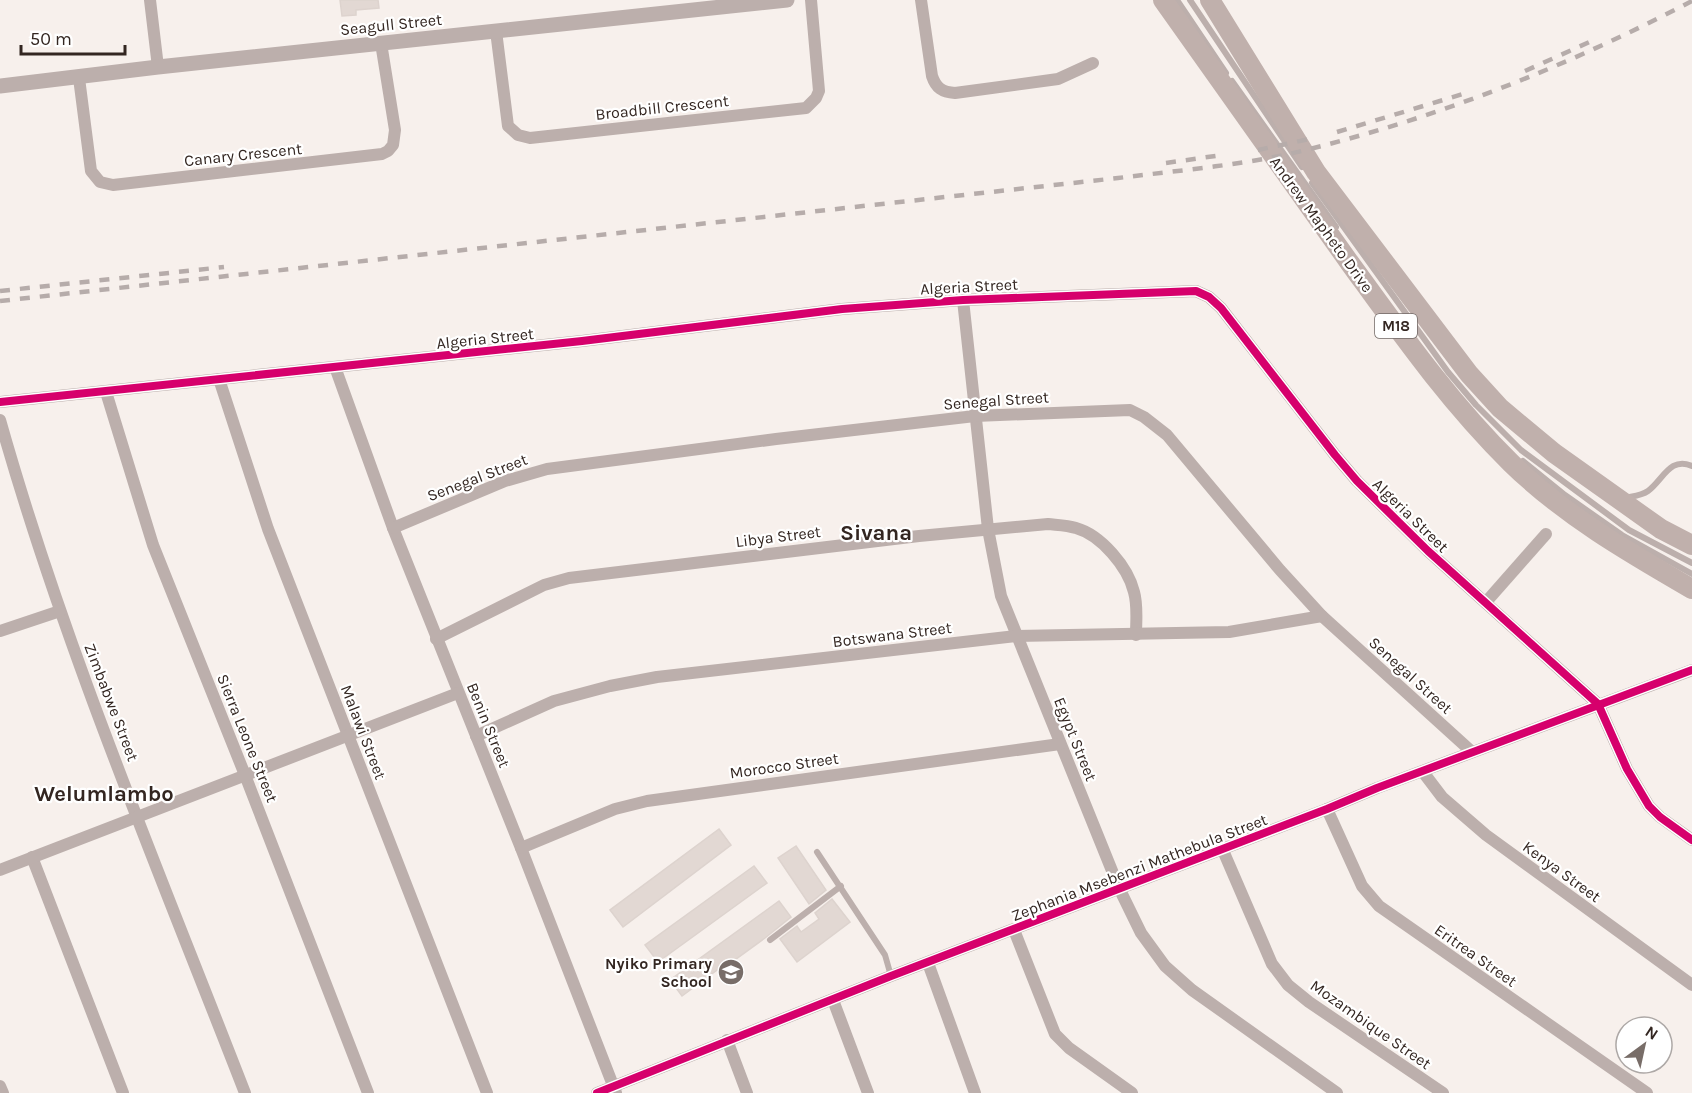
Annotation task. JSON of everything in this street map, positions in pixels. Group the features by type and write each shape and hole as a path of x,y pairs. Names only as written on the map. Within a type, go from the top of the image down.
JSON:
{"main road":[{"name":"Andrew Mapheto Drive","path":"1163,0 1397,328 1464,414 1512,464 1561,507 1612,543 1692,589"},
{"name":"Andrew Mapheto Drive","path":"1210,0 1316,172 1469,374 1500,408 1618,500 1661,529 1692,545"}],"street":[{"path":"150,0 158,67"},
{"name":"Seagull Street","path":"0,86 787,0"},
{"name":"Broadbill Crescent","path":"496,31 508,126 518,135 530,138 806,108 816,98 819,91 811,0"},
{"path":"921,0 932,76 936,85 947,92 955,93 1058,80 1093,63"},
{"name":"Canary Crescent","path":"79,78 91,171 100,182 113,185 319,162 382,154 393,145 396,130 381,43"},
{"name":"Algeria Street","path":"0,402 570,343 842,309 963,300 1196,291 1209,297 1221,308 1357,481 1428,551 1598,704 1628,769 1649,806 1660,817 1692,840"},
{"name":"Egypt Street","path":"963,300 988,529 1001,596 1119,888 1141,933 1165,966 1192,990 1337,1093"},
{"name":"Benin Street","path":"335,368 436,639 521,848 615,1090"},
{"name":"Malawi Street","path":"219,380 267,529 487,1093"},
{"name":"Sierra Leone Street","path":"106,392 144,519 368,1093"},
{"name":"Senegal Street","path":"393,528 504,481 547,469 975,416 1130,410 1144,417 1167,435 1280,570 1322,616 1472,752"},
{"name":"Zimbabwe Street","path":"0,420 29,520 60,611 245,1093"},
{"name":"Libya Street","path":"436,639 557,580 1038,525 1064,525 1077,528 1095,538 1121,567 1130,580 1137,606 1136,635"},
{"path":"1486,602 1546,534"},
{"path":"0,631 60,611"},
{"name":"Botswana Street","path":"476,736 554,701 610,686 657,678 1016,636 1228,632 1322,616"},
{"name":"Zephania Msebenzi Mathebula Street","path":"597,1093 615,1090 727,1040 1377,788 1692,669"},
{"path":"0,870 458,693"},
{"name":"Morocco Street","path":"521,848 632,804 1060,744"},
{"name":"Kenya Street","path":"1423,772 1443,797 1486,835 1692,985"},
{"name":"Eritrea Street","path":"1327,809 1362,886 1378,906 1647,1093"},
{"name":"Mozambique Street","path":"1222,848 1272,964 1288,985 1309,1002 1443,1093"},
{"path":"32,857 123,1093"},
{"path":"1014,930 1055,1034 1069,1048 1132,1093"},
{"path":"928,963 975,1093"},
{"path":"833,1000 868,1093"},
{"path":"727,1040 747,1093"},
{"path":"0,1086 3,1093"}],"lane":[{"path":"1177,0 1367,273"},
{"path":"1190,0 1335,216 1448,372 1476,405 1521,450 1629,530 1692,563"},
{"path":"1374,283 1400,321 1469,408 1515,456 1622,535 1692,574"},
{"path":"1618,500 1642,494 1651,489 1675,464 1692,466"},
{"path":"817,852 842,886 885,955 891,976"},
{"path":"770,940 842,886"}],"building":[{"path":"340,0 378,0 379,8 356,10 356,15 342,16"},
{"path":"719,829 731,845 623,927 610,910"},
{"path":"796,846 826,890 809,904 778,858"},
{"path":"754,866 767,883 658,962 645,945"},
{"path":"832,899 850,922 797,962 780,939 797,926 801,932 819,919 815,913"},
{"path":"779,901 791,917 682,996 670,980"}],"railway":[{"path":"0,301 1118,178 1268,158 1342,141 1445,109 1595,49 1692,1"},
{"path":"1525,71 1594,40"},
{"path":"1337,132 1463,94"},
{"path":"1258,150 1314,138"},
{"path":"1166,163 1222,155"},
{"path":"0,291 224,267"}],"cycle path":[{"path":"0,402 582,341 842,309 963,300 1196,291 1209,297 1221,308 1357,481 1428,551 1598,704 1627,769 1649,806 1660,817 1692,840"},
{"path":"597,1093 891,976 1377,788 1692,670"}],"place":[{"name":"Nyiko Primary School","path":"731,972"}],"district":[{"name":"Sivana","path":"876,532"},
{"name":"Welumlambo","path":"104,793"}]}
